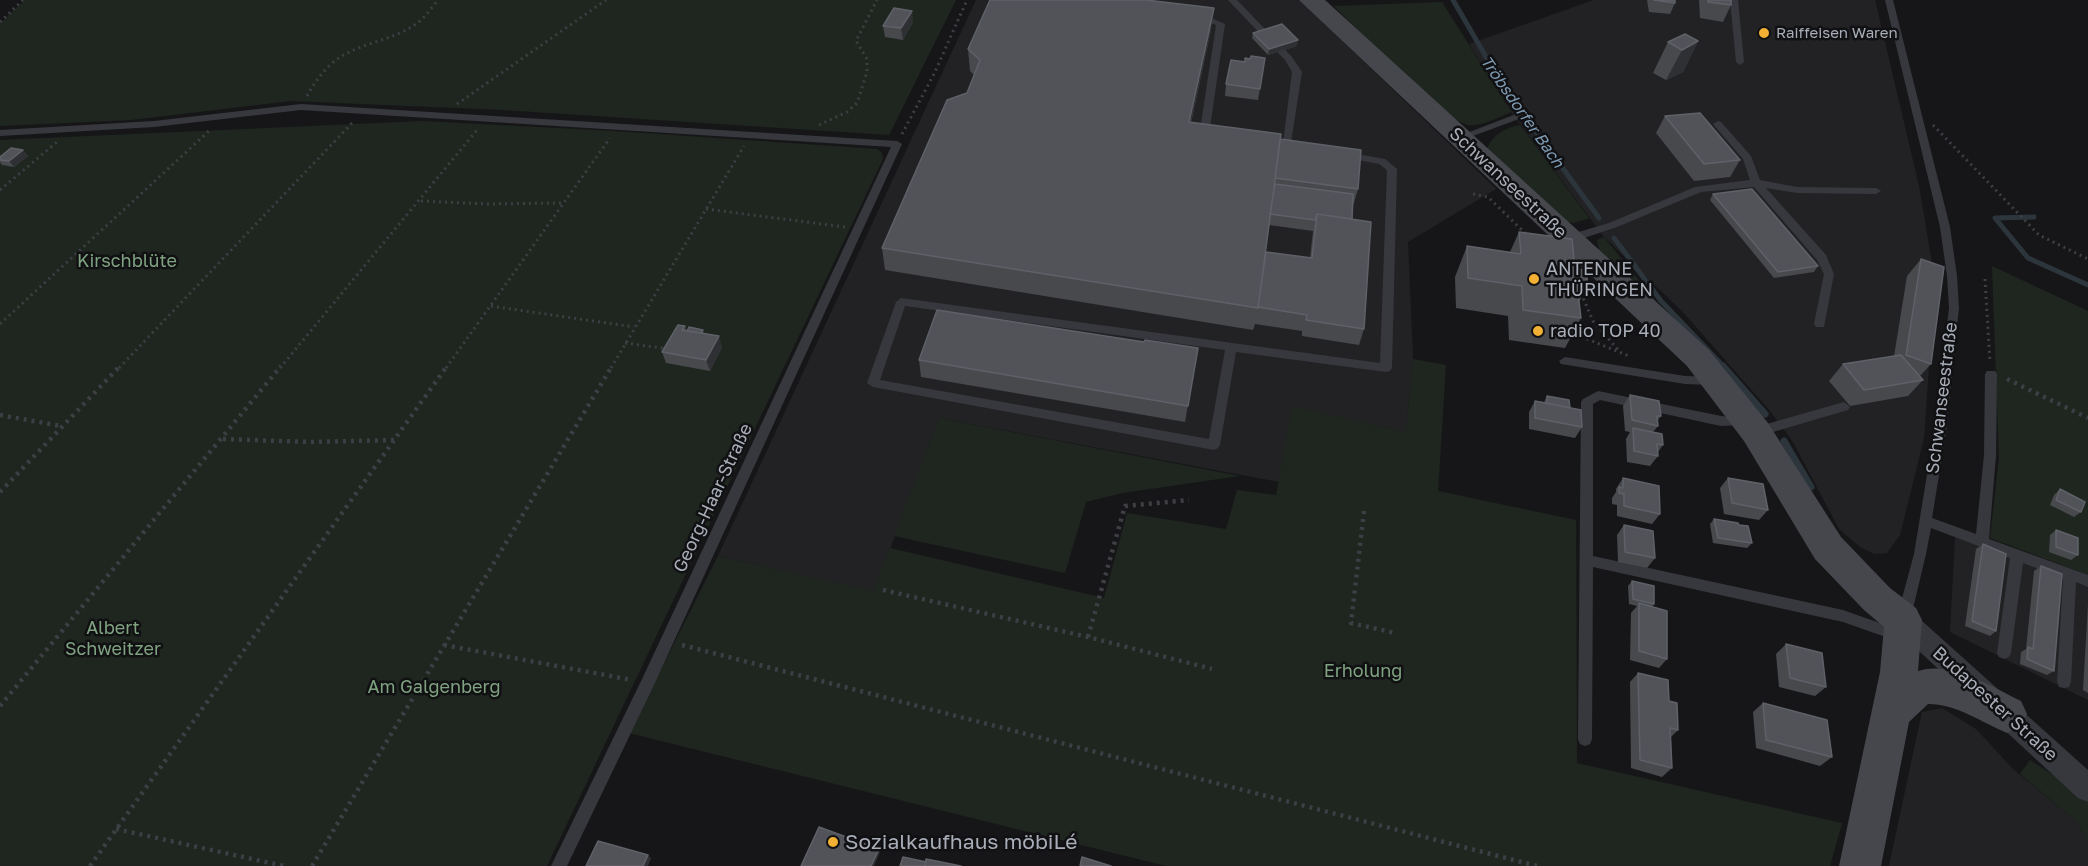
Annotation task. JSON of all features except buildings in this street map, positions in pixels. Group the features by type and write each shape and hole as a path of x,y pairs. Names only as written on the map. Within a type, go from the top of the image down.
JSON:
{"street":[{"name":"Schwanseestraße","path":"1311,0 1698,358 1752,427 1828,548 1902,628 1899,672 1860,866"},
{"name":"Budapester Straße","path":"1902,628 2007,714 2088,788"},
{"path":"1889,716 1918,688 1936,686 1955,690 2007,714"}],"lane":[{"path":"1232,0 1290,59 1297,72 1293,148 1264,142"},
{"path":"1734,0 1740,62"},
{"name":"Schwanseestraße","path":"1889,0 1945,227 1954,308 1940,432 1925,521 1902,628"},
{"path":"1186,14 1221,24 1205,130 1229,135"},
{"path":"0,133 222,118 279,108 301,107 897,144"},
{"path":"1460,138 1524,114"},
{"path":"1718,123 1748,158 1756,183 1822,258 1829,274 1821,324"},
{"name":"Georg-Haar-Straße","path":"559,866 648,682 897,144"},
{"path":"1231,347 1214,445 873,383 901,302 1386,368 1392,169 1382,161 1334,154"},
{"path":"1569,239 1613,225 1699,189 1756,183 1797,190 1876,191"},
{"path":"1565,361 1685,380 1717,381"},
{"path":"1982,542 1990,455 1991,374"},
{"path":"1585,739 1587,402 1598,395 1752,427 1844,407"},
{"path":"1925,521 2088,581"},
{"path":"2004,653 2017,555"},
{"path":"1585,560 1902,628"},
{"path":"2064,682 2070,574"}],"path":[{"path":"0,22 23,0"},
{"path":"301,107 320,72 338,57 415,24 428,14 438,0"},
{"path":"441,115 606,0"},
{"path":"807,138 809,131 815,126 847,112 857,103 867,72 867,59 856,41 878,0"},
{"path":"897,144 934,74 967,0"},
{"path":"0,492 361,112"},
{"path":"1916,116 1938,128 2039,235 2088,259"},
{"path":"0,324 222,118"},
{"path":"0,706 487,118"},
{"path":"90,866 619,126"},
{"path":"0,190 71,130"},
{"path":"312,866 751,135"},
{"path":"1473,194 1488,197 1535,243"},
{"path":"420,201 487,204 564,203"},
{"path":"706,209 858,229"},
{"path":"1985,279 1991,374 1999,375 2088,418"},
{"path":"1577,286 1587,302 1586,311 1620,352"},
{"path":"491,306 634,327"},
{"path":"1563,330 1630,357"},
{"path":"625,343 669,350"},
{"path":"0,415 62,426"},
{"path":"222,439 310,442 395,440"},
{"path":"1088,637 1125,506 1189,500"},
{"path":"1364,511 1352,623 1395,633"},
{"path":"883,590 1088,637 1212,669"},
{"path":"667,641 1537,866"},
{"path":"444,645 648,682"},
{"path":"116,829 284,866"}],"shaded area":[{"path":"976,0 1300,0 1496,189 1408,242 1413,359 1406,432 1293,407 1279,482 939,418 874,592 718,556"},
{"path":"1594,0 1875,0 1919,186 1935,281 1924,438 1900,535 1887,553 1874,554 1860,547 1839,529 1793,442 1770,411 1682,311 1604,237 1511,112 1469,44"},
{"path":"1955,537 2088,585 2088,700 1950,632"},
{"path":"1942,708 1976,729 2013,769 2077,822 2088,843 2088,866 1889,866 1922,712"}],"green space":[{"path":"25,0 956,0 889,135 503,110 291,101 131,120 0,126 0,23"},
{"path":"1442,2 1511,112 1479,125 1468,125 1456,119 1400,72 1334,6"},
{"path":"423,121 877,149 882,153 883,159 547,866 0,866 0,140"},
{"path":"1520,125 1589,218 1574,223 1562,221 1487,149 1500,132"},
{"path":"1604,237 1678,329 1599,250 1597,240"},
{"path":"1992,266 2088,311 2088,575 1990,538 1999,458"},
{"name":"Erholung","path":"1413,359 1446,365 1438,491 1576,520 1577,763 1842,823 1830,866 1166,866 629,733 718,556 873,591 890,548 1104,598 1127,513 1226,529 1237,490 1276,495 1292,406 1406,432"},
{"path":"939,418 1240,476 1122,493 1086,502 1065,573 894,536"},
{"path":"2030,760 2088,798 2088,843 2077,822 2020,774"}],"waterway":[{"name":"Tröbsdorfer Bach","path":"1453,0 1503,86 1599,218"},
{"path":"2034,217 1995,218 2028,258 2088,285"},
{"name":"Tröbsdorfer Bach","path":"1614,238 1661,301 1725,368"},
{"name":"Tröbsdorfer Bach","path":"1723,366 1765,414"},
{"name":"Tröbsdorfer Bach","path":"1784,441 1811,487"}],"place":[{"name":"Raiffeisen Waren","path":"1764,33"},
{"name":"ANTENNE THÜRINGEN","path":"1534,279"},
{"name":"radio TOP 40","path":"1538,331"},
{"name":"Sozialkaufhaus möbiLé","path":"833,842"}],"park label":[{"name":"Kirschblüte","path":"127,261"},
{"name":"Albert Schweitzer","path":"113,638"},
{"name":"Am Galgenberg","path":"434,687"}]}
